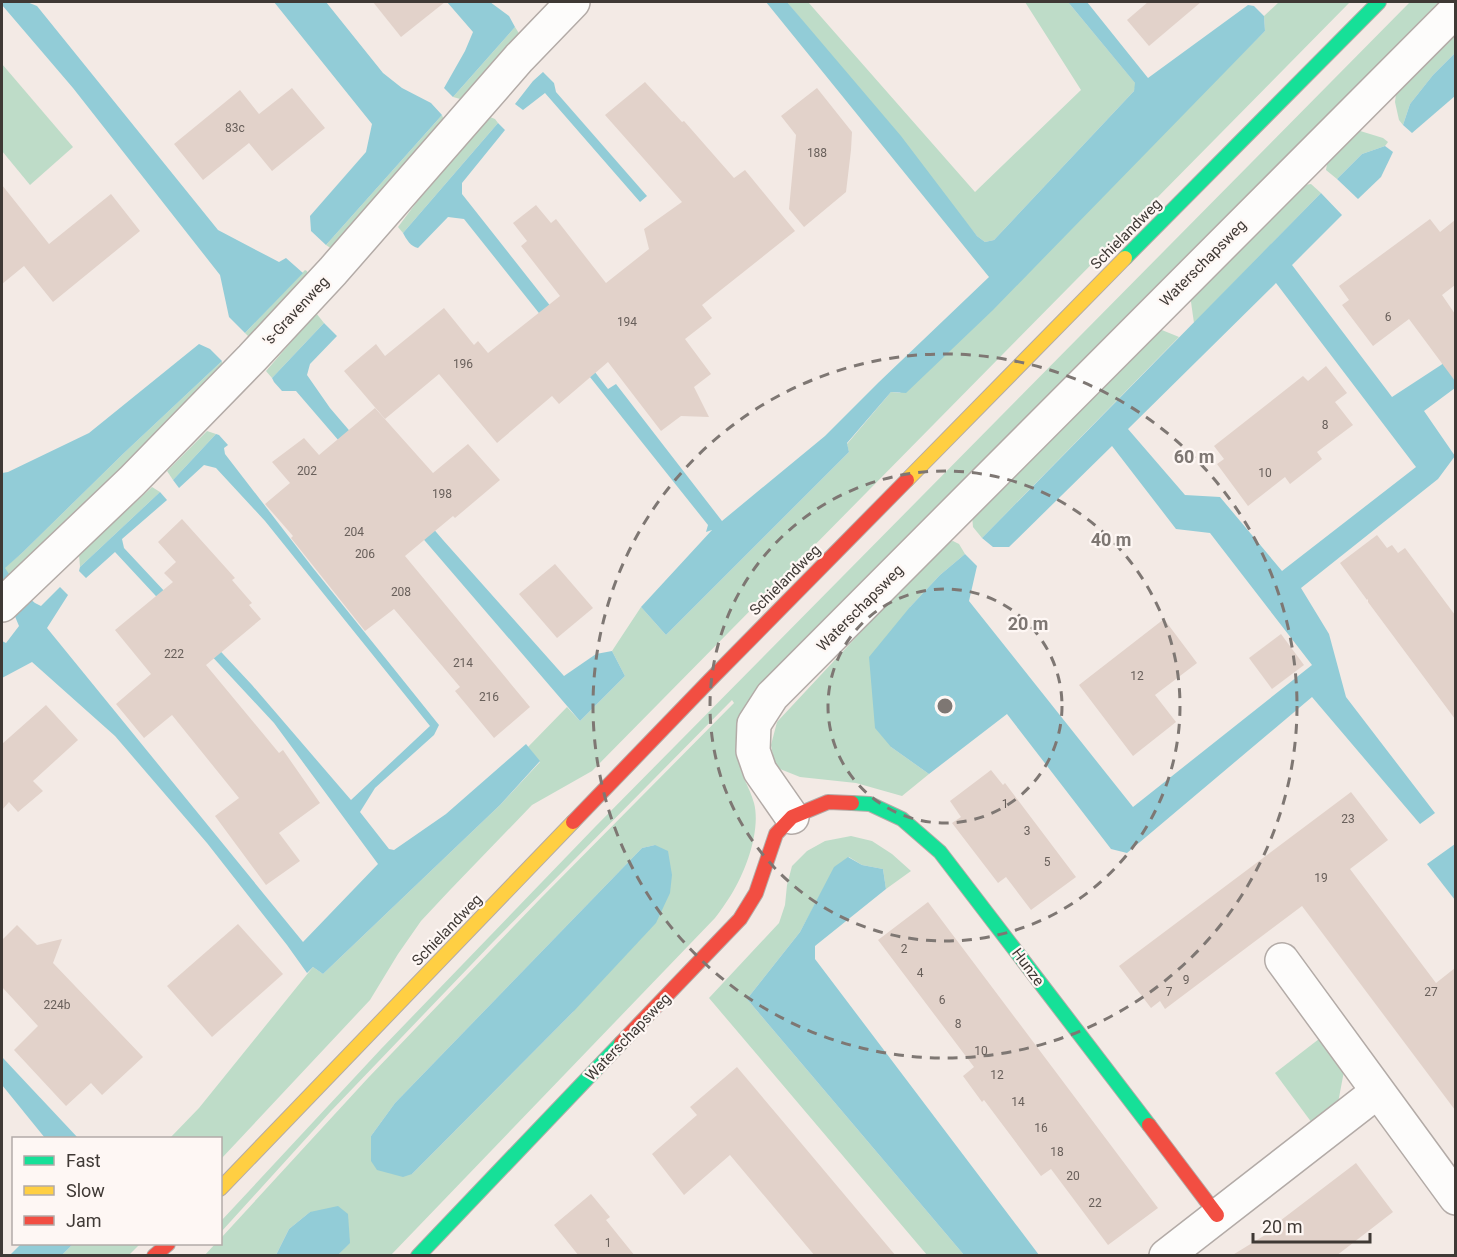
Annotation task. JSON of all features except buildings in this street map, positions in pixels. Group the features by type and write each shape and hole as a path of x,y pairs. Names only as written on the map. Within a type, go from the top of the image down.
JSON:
{"main road":[{"name":"Schielandweg","path":"222,1187 709,681 1379,2"},
{"name":"Hunze","path":"792,817 828,802 870,804 902,819 940,852 1217,1215"},
{"name":"Waterschapsweg","path":"426,1253 740,919 756,893 776,834 792,817"},
{"path":"154,1256 167,1245"}],"street":[{"name":"'s-Gravenweg","path":"8,599 132,481 252,358 333,271 519,58 573,2"},
{"name":"Waterschapsweg","path":"792,817 760,771 753,751 754,724 772,696 1455,10"},
{"path":"1282,960 1455,1198"},
{"path":"1166,1256 1377,1092"}],"green space":[{"path":"787,2 808,2 975,192 1081,90 1025,2 1068,2 1136,84 1134,91 994,240 985,242 977,236"},
{"path":"1279,2 1350,2 592,771 532,805 421,921 370,1000 222,1158 222,1137 171,1137 199,1108 313,967 323,974 500,805 540,762 528,747 567,707 580,721 625,676 612,651 641,607 666,635 849,452 847,444 891,392 900,393 1265,31 1264,16"},
{"path":"1410,2 1439,2 757,693 738,750 741,772 752,796 756,814 754,838 747,862 729,898 715,918 391,1255 338,1255 350,1242 310,1212 289,1229 276,1255 204,1256 214,1245 222,1245 222,1237 368,1078 541,898 734,703 732,700 493,942 331,1111 222,1231 222,1220 381,1049 595,827","holes":["655,845 573,1012 412,1174 371,1136 395,1103 642,848"]},
{"path":"1455,26 1455,53 1433,75 1410,104 1403,125 1399,120 1395,102 1397,86"},
{"path":"515,27 520,35 464,100 453,97"},
{"path":"2,64 73,147 30,185 2,151"},
{"path":"442,115 445,123 332,249 326,245"},
{"path":"490,117 498,123 403,233 398,227 416,203"},
{"path":"1357,130 1383,138 1388,142 1385,146 1362,154 1337,179 1326,170 1328,158"},
{"path":"1311,184 1321,193 1194,323 1190,295 1298,186"},
{"path":"305,270 308,276 255,334 248,336 245,333"},
{"path":"316,313 324,323 272,378 266,371"},
{"path":"1157,328 1179,337 982,538 973,527 972,516"},
{"path":"222,361 223,368 9,582 4,568"},
{"path":"207,431 216,434 173,480 167,471"},
{"path":"152,487 160,492 80,567 79,554"},
{"path":"953,541 959,544 965,554 940,575 910,607 891,747 929,774 902,796 856,783 800,777 775,767 771,745 777,722 888,603 948,542"},
{"path":"851,836 872,841 892,854 911,871 886,889 883,869 862,865 849,857 835,867 800,932 747,999 964,1255 927,1255 709,998 779,923 785,905 792,866 807,851 825,841"},
{"path":"1319,1039 1344,1071 1338,1103 1312,1123 1275,1073"},
{"path":"72,1245 139,1245 129,1255 62,1255"}],"water":[{"path":"2,2 27,2 37,6 218,230 279,262 286,258 303,273 245,333 229,317 220,275 73,88 2,5"},
{"path":"274,2 326,2 383,73 402,88 431,103 442,115 326,245 311,231 310,216 366,152 372,124"},
{"path":"447,2 490,2 509,16 515,27 453,97 444,88 473,32"},
{"path":"766,2 787,2 901,136 977,236 985,242 994,240 1134,91 1135,83 1068,2 1087,2 1148,78 1248,5 1254,6 1264,16 1265,31 993,310 906,393 891,392 847,443 849,452 666,635 641,607 712,530 706,532 708,525 464,219 448,217 418,248 407,240 403,233 498,123 505,130 462,183 462,194 578,341 574,345 608,389 616,384 722,521 825,436 989,277"},
{"path":"1455,53 1455,96 1412,133 1403,125 1410,104 1433,75"},
{"path":"543,72 554,83 556,92 647,196 640,202 545,93 523,110 515,104"},
{"path":"1385,146 1393,152 1381,177 1358,199 1337,179 1362,154"},
{"path":"1321,193 1342,215 1292,265 1392,397 1455,354 1455,388 1424,411 1455,456 1438,479 1301,588 1329,634 1346,697 1435,813 1420,824 1312,697 1127,853 1111,849 1007,714 929,774 891,747 875,728 869,657 910,607 940,575 965,554 977,566 969,601 1133,807 1312,665 1210,533 1176,529 1112,446 1009,547 993,547 982,538","holes":["1276,283 1416,467 1282,571 1220,497 1185,495 1128,429"]},
{"path":"324,323 337,336 310,364 307,375 330,408 443,540 564,676 596,654 612,651 625,676 580,721 296,391 282,391 274,382 272,378"},
{"path":"199,344 210,349 222,361 5,568 9,574 7,580 41,606 60,587 68,595 47,628 303,942 378,864 274,723 115,552 86,578 79,571 80,567 160,492 167,500 122,539 124,548 252,685 351,800 430,726 265,521 216,468 204,465 179,488 173,480 216,434 228,445 224,448 225,454 439,725 434,735 375,788 360,812 389,849 394,850 446,814 526,744 540,761 500,805 323,974 313,967 307,973 207,843 115,736 32,662 2,678 2,641 6,643 19,626 2,596 2,473 89,433"},
{"path":"1455,844 1455,900 1427,864"},
{"path":"655,845 668,851 672,875 670,893 656,923 573,1012 412,1174 403,1177 377,1170 371,1161 371,1136 395,1103 642,848"},
{"path":"848,857 862,865 883,869 886,889 815,946 815,959 1039,1255 964,1255 747,999 800,932 834,867"},
{"path":"2,1057 77,1137 44,1137 2,1085"},
{"path":"338,1206 348,1214 350,1243 338,1255 276,1255 289,1229 310,1212"},
{"path":"20,1245 72,1245 62,1255 10,1255"}],"traffic: fast":[{"path":"1125,258 1379,2"},
{"path":"852,803 870,804 902,819 940,852 1149,1125"},
{"path":"418,1256 621,1043"}],"traffic: slow":[{"path":"907,480 1125,258"},
{"path":"222,1187 573,822"}],"traffic: jam":[{"path":"573,822 907,480"},
{"path":"621,1043 740,919 756,893 776,834 792,817 828,802 852,803"},
{"path":"1149,1125 1217,1215"},
{"path":"154,1256 167,1245"}]}
